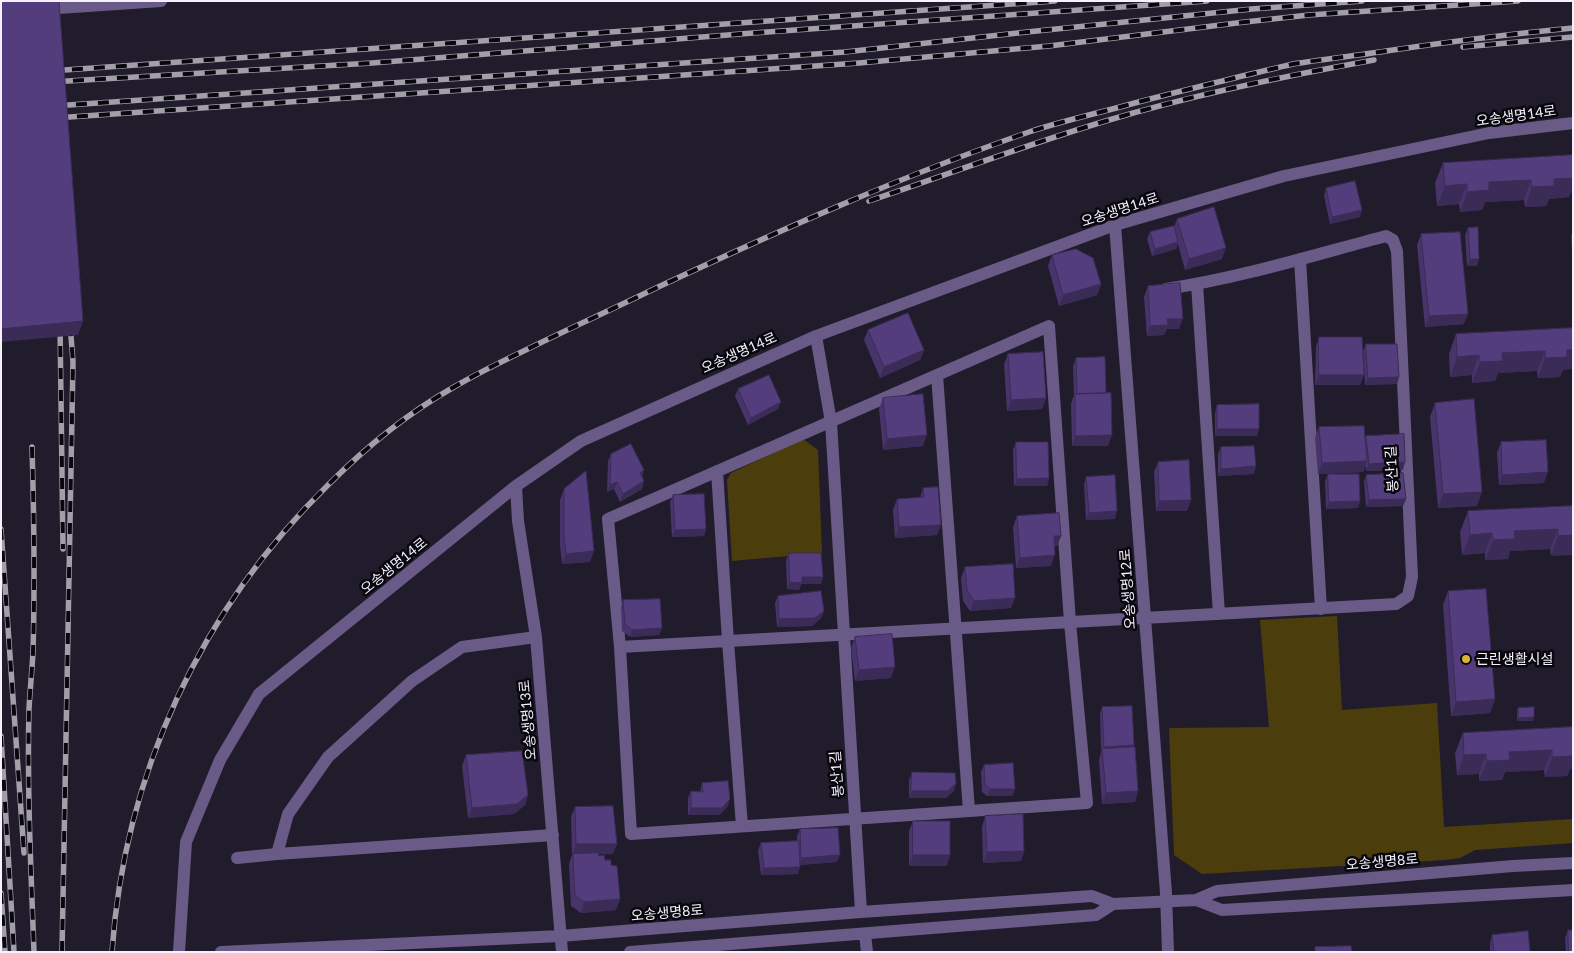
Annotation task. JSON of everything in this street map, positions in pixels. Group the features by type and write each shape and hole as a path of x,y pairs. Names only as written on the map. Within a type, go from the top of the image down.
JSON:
{"street":[{"path":"30,10 161,1"},
{"name":"오송생명14로","path":"179,952 186,842 220,760 259,694 516,486 581,441 816,336 1115,225 1284,176 1489,133 1573,123"},
{"name":"오송생명12로","path":"1115,225 1146,618 1168,952"},
{"name":"봉산1길","path":"620,647 1396,604 1408,596 1412,577 1397,251 1393,240 1386,236 1300,259"},
{"path":"1163,289 1197,284 1300,259 1321,609"},
{"path":"1197,284 1219,614"},
{"path":"1049,326 1070,622 1087,803 632,834 620,647 608,519 937,375 1049,326"},
{"name":"봉산1길","path":"816,336 831,422 861,912"},
{"path":"937,375 969,811"},
{"path":"717,471 742,826"},
{"name":"오송생명13로","path":"516,486 518,521 536,637 562,952"},
{"path":"277,854 288,814 328,757 412,681 462,647 536,637"},
{"path":"237,858 553,835"},
{"name":"오송생명8로","path":"221,952 560,936 1092,896 1112,904 1166,902 1196,900 1217,891 1512,866 1573,863"},
{"name":"오송생명8로","path":"1196,900 1222,910 1573,890"},
{"name":"오송생명8로","path":"630,952 1096,915 1112,904"},
{"path":"865,934 867,952"}],"shaded area":[{"path":"803,439 818,450 822,553 732,561 727,480 731,473"},
{"path":"1337,616 1342,710 1437,703 1444,827 1573,819 1573,843 1475,850 1460,858 1445,860 1202,874 1174,855 1169,728 1269,727 1260,620"}],"building":[{"path":"1,1 59,1 83,321 1,329"},
{"path":"1573,155 1573,178 1554,179 1554,186 1532,187 1531,180 1489,182 1489,190 1467,192 1467,184 1445,186 1443,163"},
{"path":"1355,181 1362,210 1332,217 1326,188"},
{"path":"1214,207 1226,248 1189,259 1177,219"},
{"path":"1174,226 1178,242 1155,249 1150,232"},
{"path":"1478,227 1479,259 1470,259 1468,228"},
{"path":"1460,232 1468,314 1429,316 1421,234"},
{"path":"1076,249 1093,258 1101,284 1063,295 1052,255"},
{"path":"1180,283 1183,319 1167,319 1168,325 1150,326 1148,286"},
{"path":"908,313 924,350 884,367 868,330"},
{"path":"1573,328 1573,350 1567,350 1567,357 1545,358 1545,351 1502,353 1503,361 1480,362 1479,355 1457,357 1456,334"},
{"path":"1319,337 1362,337 1364,375 1319,375"},
{"path":"1366,344 1397,344 1399,377 1368,378"},
{"path":"1043,352 1046,398 1011,400 1008,354"},
{"path":"1105,357 1106,393 1077,394 1076,358"},
{"path":"769,375 781,402 751,418 738,389"},
{"path":"1111,393 1112,435 1075,436 1075,394"},
{"path":"923,394 927,435 887,439 883,398"},
{"path":"1474,399 1482,492 1443,494 1435,403"},
{"path":"1259,404 1259,429 1217,429 1217,405"},
{"path":"1364,426 1367,461 1322,463 1319,427"},
{"path":"1404,434 1405,462 1369,464 1366,436"},
{"path":"1546,440 1548,472 1502,475 1501,442"},
{"path":"1016,442 1048,442 1049,478 1017,479"},
{"path":"631,444 644,470 640,473 644,481 623,494 617,482 610,485 611,454"},
{"path":"1254,446 1256,466 1221,469 1221,447"},
{"path":"1189,460 1191,500 1159,501 1158,462"},
{"path":"586,471 594,551 566,554 564,489"},
{"path":"1403,473 1406,499 1369,500 1366,475"},
{"path":"1328,474 1359,474 1360,501 1329,502"},
{"path":"1115,475 1117,511 1089,513 1086,477"},
{"path":"938,487 941,525 899,527 897,499 924,497 923,488"},
{"path":"704,494 706,529 675,530 673,495"},
{"path":"1573,506 1573,535 1558,536 1558,529 1514,531 1515,539 1493,540 1492,533 1470,535 1468,511"},
{"path":"1059,513 1061,536 1054,536 1055,555 1020,558 1017,516"},
{"path":"789,553 821,553 823,577 802,577 802,583 790,582"},
{"path":"1013,564 1015,598 974,601 967,590 965,567"},
{"name":"근린생활시설","path":"1486,589 1495,699 1456,702 1448,591"},
{"path":"821,591 824,611 815,618 779,619 778,596"},
{"path":"660,599 662,628 632,630 625,624 623,600"},
{"path":"892,634 895,667 859,670 855,637"},
{"path":"1132,706 1134,745 1104,747 1102,707"},
{"path":"1534,707 1534,717 1518,718 1518,708"},
{"path":"1573,727 1573,756 1552,757 1552,750 1509,752 1510,760 1487,761 1486,754 1464,755 1463,733"},
{"path":"1135,747 1138,791 1106,793 1102,749"},
{"path":"522,751 528,795 517,804 472,808 466,755"},
{"path":"1013,763 1015,789 990,789 985,785 984,765"},
{"path":"912,772 955,773 956,783 948,791 911,791"},
{"path":"728,781 730,799 722,808 691,808 691,791 703,792 702,783"},
{"path":"613,806 617,844 576,844 575,807"},
{"path":"1023,814 1024,851 987,852 985,816"},
{"path":"913,821 950,821 950,855 913,855"},
{"path":"838,828 840,855 801,858 800,829"},
{"path":"799,841 800,867 764,868 761,843"},
{"path":"598,853 599,856 604,855 605,860 611,860 611,865 617,866 620,899 584,902 575,896 573,854"},
{"path":"1568,930 1573,930 1573,952 1569,952"},
{"path":"1528,931 1530,952 1494,952 1492,935"},
{"path":"1351,946 1352,952 1315,952 1315,947"}],"railway":[{"path":"50,71 1055,1"},
{"path":"51,82 372,63 753,33 1207,1"},
{"path":"54,106 845,52 1252,9 1362,1"},
{"path":"55,118 859,63 1049,46 1309,15 1518,1"},
{"path":"112,952 120,886 133,822 152,759 177,699 207,641 242,585 283,533 328,485 388,432 437,397 506,360 748,246 887,186 1029,132 1149,99 1293,64 1456,41 1573,28"},
{"path":"1463,47 1573,37"},
{"path":"869,201 1109,120 1241,86 1374,60"},
{"path":"62,952 73,362 70,323"},
{"path":"60,324 63,549"},
{"path":"32,447 34,600 29,709 29,770 34,952"},
{"path":"1,529 24,853"},
{"path":"1,736 14,952"},
{"path":"1,893 5,952"}],"place":[{"name":"근린생활시설","path":"1466,659"}]}
